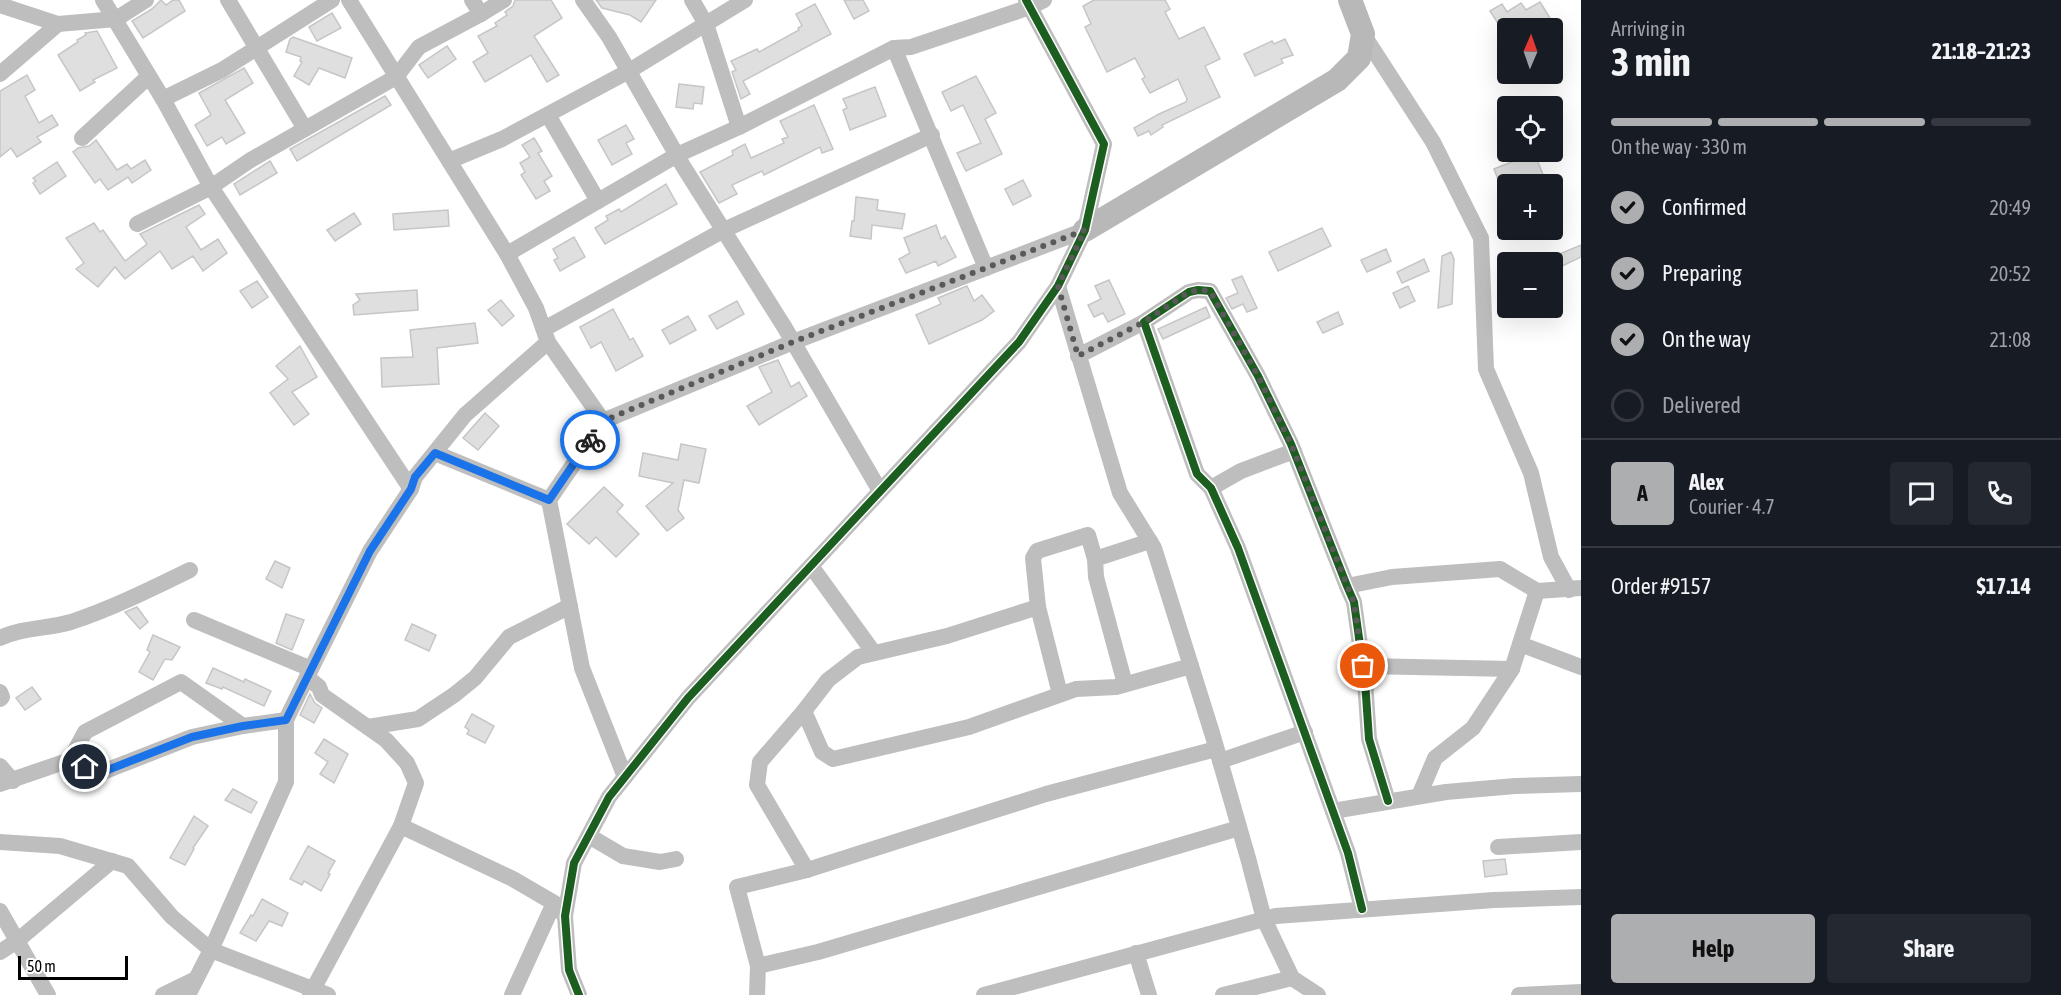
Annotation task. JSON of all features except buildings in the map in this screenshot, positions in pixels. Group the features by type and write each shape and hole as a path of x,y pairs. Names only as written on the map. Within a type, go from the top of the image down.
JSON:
{"street":[{"path":"103,0 163,99 211,187 411,489"},
{"path":"0,5 58,24 116,19 146,0"},
{"path":"228,0 304,129"},
{"path":"163,99 222,70 332,0"},
{"path":"348,0 507,254 536,308 546,335 603,421"},
{"path":"136,224 211,187 249,161 396,77 419,46 477,7 504,0"},
{"path":"583,0 609,38 677,155 793,342 880,491"},
{"path":"692,0 706,24 739,126"},
{"path":"449,161 502,139 629,71 745,0"},
{"path":"1350,0 1363,34 1433,142 1481,238 1486,369 1532,472 1551,556 1575,589"},
{"path":"507,254 677,155 894,48 911,46 1033,2 1104,144 1085,230 1058,286 1018,342 688,698 609,797 574,863 560,910 512,995"},
{"path":"0,74 58,24"},
{"path":"625,777 582,668 549,500 603,421 793,342 1085,230 1337,80 1359,58 1363,34"},
{"path":"894,48 986,268"},
{"path":"82,138 148,77"},
{"path":"548,115 598,201"},
{"path":"188,995 211,950 286,782 286,720 370,551 411,489 415,477 465,415 546,335 724,230 932,135"},
{"path":"1058,286 1120,493 1154,548 1218,755 1264,919 1292,978 1318,995"},
{"path":"1078,356 1144,322 1189,292 1210,291 1258,376 1294,451 1354,603 1363,666 1369,739 1388,801"},
{"path":"1144,322 1197,474 1211,488 1238,548 1333,811 1362,909"},
{"path":"1211,488 1241,471 1294,451"},
{"path":"435,453 549,500"},
{"path":"1060,694 1038,607 1033,558 1037,551 1088,535 1095,559 1096,577 1125,684"},
{"path":"1095,559 1150,541"},
{"path":"811,566 874,653"},
{"path":"1347,586 1392,577 1500,569 1537,591 1575,589"},
{"path":"0,638 14,631 69,622 122,603 190,570"},
{"path":"1419,796 1435,758 1473,728 1512,669 1537,591"},
{"path":"368,727 418,718 454,695 475,678 509,637 570,606"},
{"path":"807,870 757,785 760,762 828,680 858,657 947,636 1038,607"},
{"path":"0,842 60,846 128,866 172,917 211,950 317,993 401,826 416,783 407,763 394,747 322,695 309,673 194,620"},
{"path":"1520,644 1581,667"},
{"path":"804,711 822,752 833,759 969,727 1076,689 1116,687 1191,666"},
{"path":"1363,666 1512,669"},
{"path":"0,766 6,783 70,760 85,732 181,682 243,726"},
{"path":"0,692 2,696 0,699"},
{"path":"70,760 100,773 192,737 286,720"},
{"path":"757,995 758,966 737,887 807,870 1046,794 1218,755 1305,732"},
{"path":"1333,811 1446,792 1515,786 1581,784"},
{"path":"401,826 513,879 560,910 569,970 579,995"},
{"path":"758,966 818,952 1239,828"},
{"path":"589,836 623,856 660,862 676,859"},
{"path":"1498,847 1581,842"},
{"path":"0,952 112,861"},
{"path":"984,995 1264,919 1362,909 1581,897"},
{"path":"0,911 48,995"},
{"path":"1136,953 1149,995"},
{"path":"1223,995 1292,978"},
{"path":"163,995 196,979"},
{"path":"1519,995 1581,992"}],"cycle path":[{"path":"579,995 569,970 565,916 574,863 609,797 688,698 1019,342 1058,286 1085,230 1104,144 1026,0"},
{"path":"1362,909 1348,853 1238,548 1211,488 1197,474 1144,322 1189,292 1210,291 1258,376 1291,444 1354,602 1365,681 1369,739 1388,801"}],"way so far":[{"path":"590,440 603,421 793,342 1085,230 1058,286 1078,356 1144,322 1189,292 1210,291 1258,376 1291,444 1354,603 1363,666"}],"route":[{"path":"85,767 100,773 192,737 286,720 370,551 411,489 415,477 435,453 549,500 590,440"}]}
